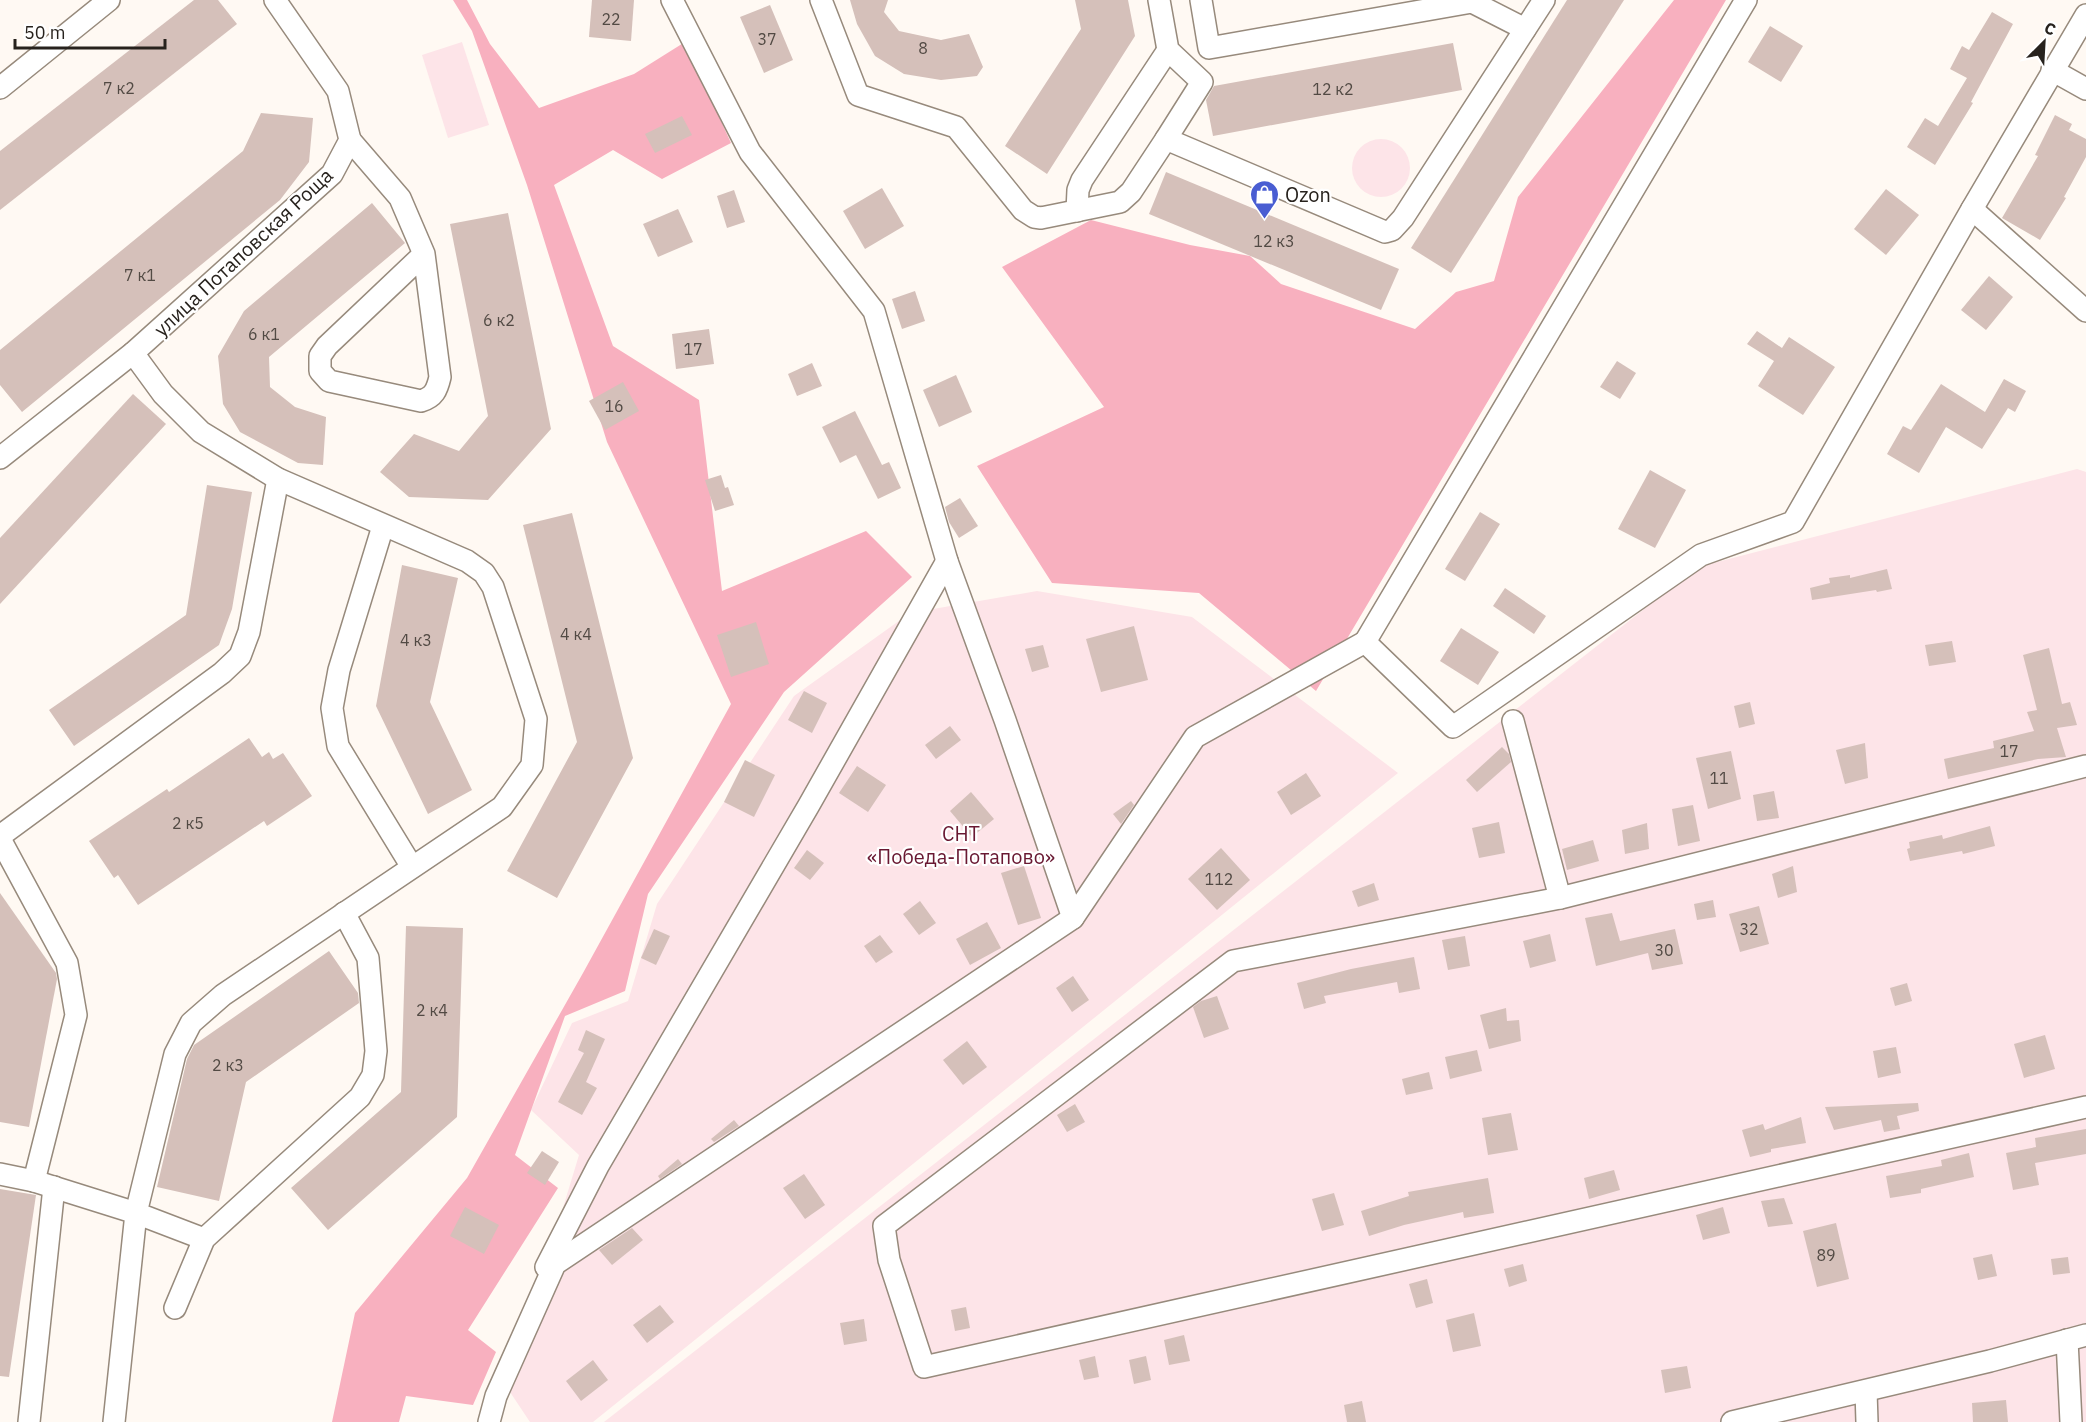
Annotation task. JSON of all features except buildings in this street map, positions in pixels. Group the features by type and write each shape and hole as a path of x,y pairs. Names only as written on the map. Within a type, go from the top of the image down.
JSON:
{"street":[{"path":"0,88 109,0"},
{"path":"275,0 338,91 350,140 400,198 424,254 440,378 437,389 430,398 422,401 329,381 320,371 320,356 327,346 424,254"},
{"path":"672,0 750,152 874,311 947,561 1073,918"},
{"path":"821,0 858,95 956,127 1028,213 1041,218 1077,212 1125,199 1202,82 1168,50 1159,0"},
{"path":"1201,0 1209,48"},
{"path":"1166,139 1378,230 1385,232 1392,230 1403,218 1544,0"},
{"path":"496,1396 555,1264 1073,918 1195,737 1365,642 1746,0"},
{"path":"1188,69 1209,48 1473,1 1525,29"},
{"path":"1365,642 1453,727 1701,555 1793,522 2052,70 2086,15"},
{"path":"1077,212 1078,190 1082,180 1168,50"},
{"path":"2052,70 2086,89"},
{"name":"улица Потаповская Роща","path":"0,458 133,353 332,174 350,140"},
{"path":"1972,209 2086,311"},
{"path":"114,1422 136,1213 175,1054 191,1023 223,995 502,807 532,765 536,718 493,587 484,573 468,561 278,479 201,432 163,394 133,353"},
{"path":"29,1422 44,1184 76,1015 67,963 0,837 222,673 240,656 249,632 278,479"},
{"path":"383,526 339,670 332,708 338,746 412,867"},
{"path":"489,1422 513,1334 598,1166 809,805 947,561"},
{"path":"1513,721 1560,898"},
{"path":"2086,766 1560,898 1233,962 884,1226 889,1260 924,1367 2086,1107"},
{"path":"175,1308 204,1239 360,1097 373,1075 376,1051 368,958 344,913"},
{"path":"0,1174 44,1184 136,1213 204,1239"},
{"path":"1732,1422 1990,1361 2077,1337 2071,1422"},
{"path":"1866,1391 1867,1422"}],"green space":[{"path":"462,42 489,125 448,138 422,55"},
{"path":"1375,139 1387,139 1402,147 1410,162 1410,174 1402,189 1387,197 1375,197 1360,189 1352,174 1352,162 1360,147"},
{"path":"2077,469 2086,472 2086,1422 604,1422 1698,567"},
{"name":"СНТ «Победа-Потапово»","path":"1037,591 1192,617 1398,773 593,1422 530,1422 508,1389 579,1155 531,1110 572,1023 628,1001 657,904 794,696 910,613"}],"shaded area":[{"path":"453,0 467,0 490,44 539,108 634,74 685,42 731,143 662,179 613,150 554,185 613,346 699,400 722,591 866,531 912,577 784,692 648,894 625,991 565,1016 515,1155 558,1188 468,1330 496,1352 473,1405 406,1396 399,1422 332,1422 355,1313 467,1178 731,704 607,442 527,185 472,31"},
{"path":"1674,0 1726,0 1316,691 1199,593 1052,583 977,466 1104,407 1002,267 1091,220 1190,245 1250,256 1281,284 1415,329 1456,292 1494,281 1518,197"}],"place":[{"name":"Ozon","path":"1264,220"}]}
